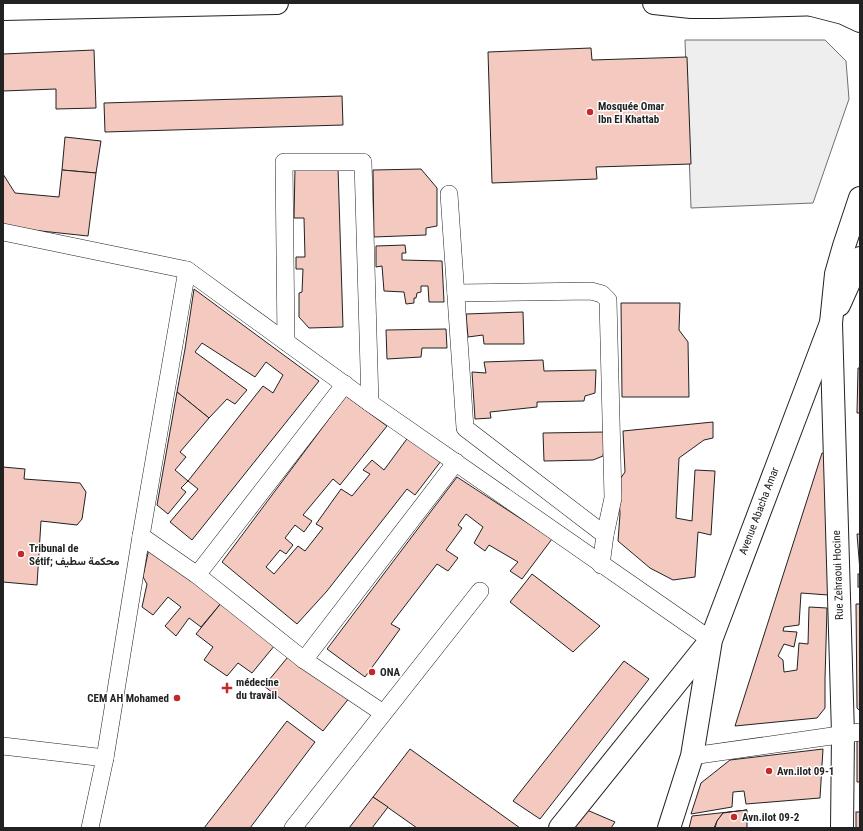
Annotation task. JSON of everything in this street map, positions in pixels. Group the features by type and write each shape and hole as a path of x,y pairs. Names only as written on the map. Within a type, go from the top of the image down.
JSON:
{"main road":[{"path":"3,9 277,3"},
{"path":"654,3 691,7 715,5 860,4"},
{"path":"812,5 843,13 860,21"},
{"name":"Avenue Abacha Amar","path":"668,828 692,756 711,640 831,323 836,274 860,198"},
{"path":"831,323 860,258"},
{"name":"Rue Zehraoui Hocine","path":"831,323 851,733 842,828"},
{"path":"560,828 711,640"}],"street":[{"path":"286,342 284,162 363,162 370,403"},
{"path":"449,194 465,428 605,535"},
{"path":"3,232 187,270 370,403 711,640"},
{"path":"90,828 105,758 141,536 187,270"},
{"path":"456,293 591,291 602,294 608,300 613,498 605,535 601,565"},
{"path":"197,575 345,384"},
{"path":"304,660 456,462"},
{"path":"141,536 197,575 304,660 383,713"},
{"path":"294,828 480,591"},
{"path":"692,756 851,733"},
{"path":"3,746 105,758"}],"shaded area":[{"path":"685,40 825,40 846,61 849,99 813,203 691,208"}],"building":[{"name":"Mosquée Omar Ibn El Khattab","path":"591,48 592,60 687,57 691,164 596,167 597,179 492,183 488,52"},
{"path":"94,50 96,108 56,109 56,89 3,91 3,54"},
{"path":"342,96 343,125 105,132 104,103"},
{"path":"65,137 101,141 96,173 62,170"},
{"path":"295,167 338,167 343,327 309,328 299,317 299,293 302,292 303,269 296,269 296,257 305,257 304,218 294,218"},
{"path":"421,169 437,188 437,226 426,228 426,235 374,237 373,170"},
{"path":"62,170 96,173 88,236 3,227 3,174 15,193 59,197"},
{"path":"405,245 406,253 402,253 402,260 442,261 444,302 429,302 428,286 421,286 421,292 417,293 416,298 414,298 414,303 406,304 404,292 384,291 382,266 376,267 376,246"},
{"path":"194,289 319,381 192,540 170,522 198,489 188,481 263,386 273,393 283,375 266,362 255,377 202,343 195,352 247,390 235,404 227,399 209,418 177,392"},
{"path":"621,303 680,303 679,330 688,342 689,397 622,397"},
{"path":"523,312 524,344 484,344 483,335 468,337 466,314"},
{"path":"446,329 447,348 422,348 421,357 387,359 386,330"},
{"path":"543,360 544,371 596,370 595,393 585,396 584,401 537,402 537,407 490,412 491,418 475,419 472,372 486,373 484,362"},
{"path":"858,368 860,368 860,413 857,413"},
{"path":"177,392 209,418 180,452 186,457 175,470 188,481 181,488 186,492 168,514 157,505"},
{"path":"346,396 387,426 340,485 333,479 303,515 312,521 304,532 295,525 285,538 293,545 286,554 280,550 266,567 274,574 298,546 305,551 323,528 316,524 341,489 352,496 370,474 363,470 372,460 384,470 409,436 441,461 415,495 407,489 327,591 297,624 222,562"},
{"path":"713,422 713,438 704,440 679,458 676,518 692,521 695,470 715,471 711,535 698,532 695,577 673,580 650,568 618,541 620,514 618,482 625,472 623,431"},
{"path":"606,432 603,456 593,460 544,461 543,433"},
{"path":"822,453 834,455 828,595 801,593 799,625 784,627 783,631 797,632 794,647 784,644 778,656 783,660 784,672 797,670 799,643 808,644 809,607 827,608 825,708 817,718 735,726"},
{"name":"Tribunal de Sétif; محكمة سطيف","path":"3,467 25,469 24,479 80,483 86,492 82,519 77,525 41,521 37,585 3,582"},
{"path":"457,477 552,539 522,579 510,571 518,562 489,545 485,551 474,543 483,527 466,514 458,525 462,528 446,550 458,558 448,571 437,564 391,624 400,629 365,677 327,649"},
{"path":"857,534 860,534 860,571"},
{"path":"149,548 222,602 201,627 189,618 176,636 165,626 181,607 168,597 153,615 142,607 147,584 143,577"},
{"path":"532,574 600,626 573,652 510,602"},
{"path":"858,574 860,574 860,587 858,587"},
{"path":"222,602 275,645 252,673 238,663 227,676 204,660 213,647 196,634"},
{"path":"856,604 860,604 860,711 857,708"},
{"path":"292,652 350,697 323,731 264,686"},
{"path":"624,661 649,679 540,819 513,801"},
{"path":"287,721 315,742 250,828 204,828"},
{"path":"860,740 860,782 857,782 857,741"},
{"path":"410,749 520,828 417,828 373,797"},
{"name":"Avn.ilot 09-1","path":"823,749 820,798 746,804 744,791 733,792 732,807 691,814 701,783 730,760"},
{"path":"373,797 388,807 372,828 349,828"},
{"path":"587,810 615,822 611,828 573,828"},
{"name":"Avn.ilot 09-2","path":"747,810 723,813 714,828 689,828 692,816"},
{"name":"Avn.ilot 09-2","path":"747,810 747,828 715,828 717,821 723,813"},
{"path":"856,812 860,812 860,828 856,828"}],"place":[{"name":"Mosquée Omar Ibn El Khattab","path":"590,112"},
{"name":"Tribunal de Sétif; محكمة سطيف","path":"21,554"},
{"name":"ONA","path":"372,672"},
{"name":"médecine du travail","path":"227,688"},
{"name":"CEM AH Mohamed","path":"177,698"},
{"name":"Avn.ilot 09-1","path":"769,771"},
{"name":"Avn.ilot 09-2","path":"734,817"}]}
